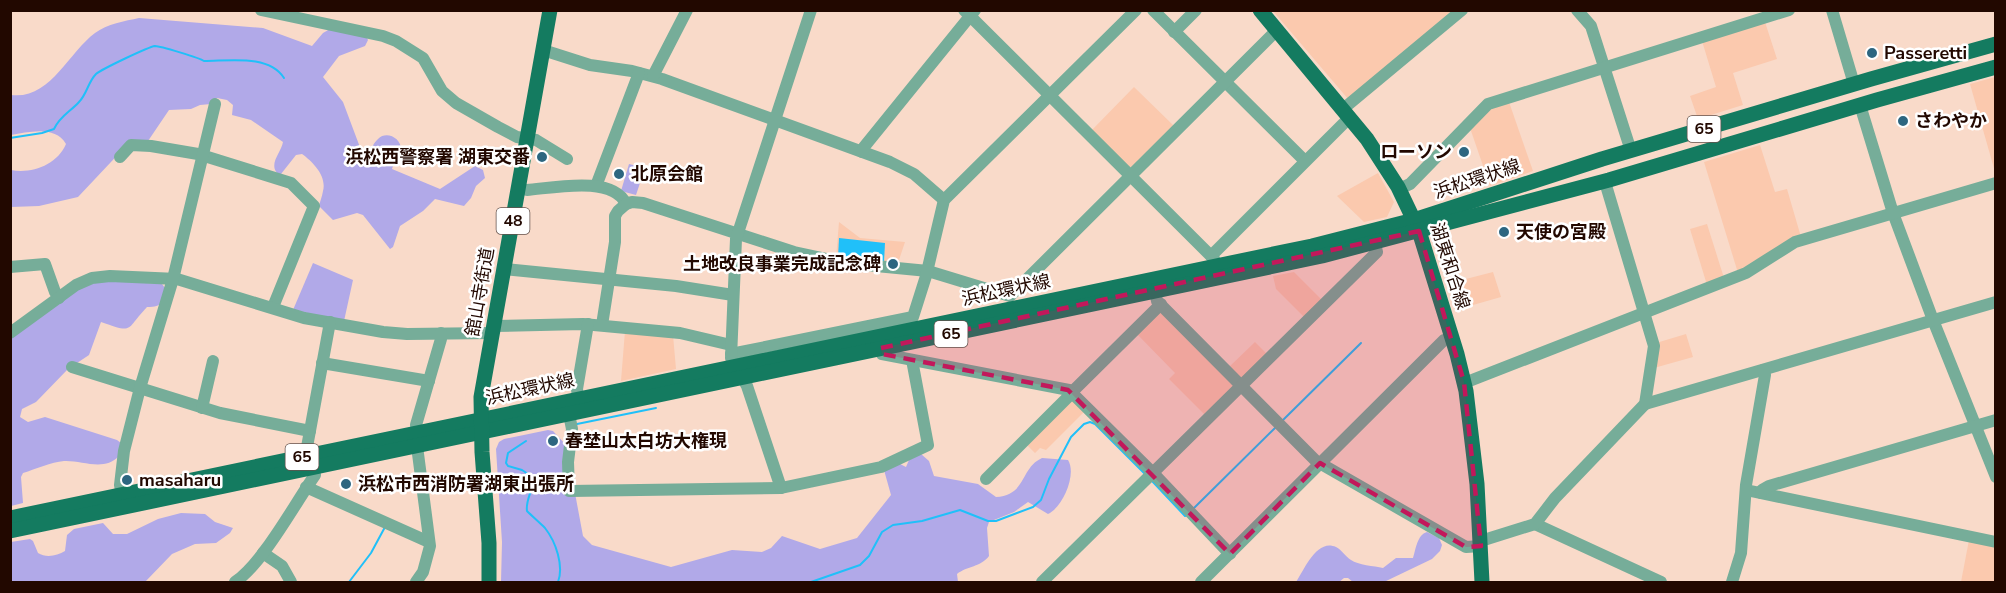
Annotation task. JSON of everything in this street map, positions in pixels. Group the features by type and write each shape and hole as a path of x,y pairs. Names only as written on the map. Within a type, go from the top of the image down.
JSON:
{"main road":[{"name":"舘山寺街道","path":"489,582 481,397 550,10"},
{"name":"湖東和合線","path":"1260,10 1376,150 1399,189 1416,226 1464,382 1477,484 1482,582"},
{"name":"浜松環状線","path":"482,425 569,414 735,361 879,337 1158,297 1375,243 1416,226 1630,151 1854,84 1995,45"},
{"name":"浜松環状線","path":"879,337 1213,261 1312,246 1416,226 1605,182 1995,67"},
{"name":"浜松環状線","path":"10,518 123,500 417,439 482,425 578,398 629,395"},
{"name":"浜松環状線","path":"10,531 123,500"}],"street":[{"path":"261,10 383,36 396,41 423,58 439,88 449,98 485,121 517,137 536,140 567,159"},
{"path":"321,24 325,10"},
{"path":"653,76 687,10"},
{"path":"781,488 735,361 736,239 811,10"},
{"path":"1136,10 944,200 914,317 879,337 882,354 1069,390 1230,554"},
{"path":"1153,10 1305,161"},
{"path":"1174,32 1196,10"},
{"path":"862,152 969,12 1213,261 1347,113 1462,10"},
{"path":"1577,10 1591,26 1630,151"},
{"path":"1399,189 1410,184 1488,104 1789,10"},
{"path":"1832,10 1854,84"},
{"path":"602,325 616,239 615,216 626,204 632,202 643,203 794,252 844,263 927,271 1010,296 1277,30"},
{"path":"543,50 590,65 653,76 890,162 914,174 944,200"},
{"path":"596,186 639,73"},
{"path":"123,500 120,485 124,451 140,388 173,279 215,104"},
{"path":"1860,105 1893,213 1995,477"},
{"path":"120,157 131,145 152,146 202,156 291,183 314,206 273,307"},
{"path":"1605,182 1654,346 1645,404"},
{"path":"1464,382 1746,273 1795,242 1995,183"},
{"path":"518,188 527,190 596,186 618,192 626,204"},
{"path":"1042,582 1377,252 1375,243"},
{"path":"10,267 45,264 59,298"},
{"path":"504,269 676,286 734,295"},
{"path":"10,333 84,281 101,276 173,279 304,318 396,334 588,324 680,333 735,361"},
{"path":"986,478 1071,393 1158,297 1241,386 1320,464 1466,547 1534,524 1555,498 1645,404 1995,302"},
{"path":"235,582 244,576 263,554 315,475 307,447 330,322"},
{"path":"578,398 577,390 588,324"},
{"path":"416,582 423,572 429,542 416,425 441,333"},
{"path":"1201,582 1444,340 1452,338"},
{"path":"569,414 572,429 568,462 570,491 781,488 882,467 928,445 912,360"},
{"path":"202,408 213,361"},
{"path":"322,363 429,381"},
{"path":"72,367 220,413 310,431"},
{"path":"1732,582 1742,553 1746,490 1765,375 1763,370"},
{"path":"1761,493 1769,486 1995,420"},
{"path":"306,488 429,542"},
{"path":"1746,490 1995,542"},
{"path":"1534,524 1661,582"},
{"path":"263,554 282,566 291,582"}],"highlighted area":[{"path":"1419,231 1464,382 1481,546 1466,547 1320,463 1230,554 1068,390 882,354 881,348"}],"shaded area":[{"path":"1273,11 1457,11 1349,100"},
{"path":"139,18 263,28 312,46 323,33 330,29 367,38 365,46 339,56 323,77 343,102 361,150 367,152 382,136 394,137 400,143 401,152 392,169 440,189 475,166 483,170 485,178 476,186 471,198 464,206 435,199 423,211 400,226 393,247 390,249 363,215 357,213 333,220 319,206 323,180 315,165 302,154 296,155 281,174 278,174 274,166 283,142 251,120 232,115 233,105 227,100 217,98 211,104 191,109 169,110 148,141 127,145 78,197 39,206 11,207 11,170 27,171 50,163 66,144 61,138 49,132 11,135 11,95 25,95 48,83 95,33 116,23"},
{"path":"1765,22 1777,59 1733,73 1743,105 1698,119 1690,96 1716,87 1702,41"},
{"path":"1995,77 1996,172 1970,84"},
{"path":"1134,87 1175,127 1132,170 1091,131"},
{"path":"1509,102 1533,171 1490,186 1470,128 1490,108"},
{"path":"1760,145 1775,192 1787,189 1801,237 1738,273 1704,162"},
{"path":"629,164 645,168 636,195 621,191"},
{"path":"1378,173 1394,202 1387,217 1364,222 1337,196"},
{"path":"839,222 860,238 905,242 897,266 836,259"},
{"path":"1707,224 1724,278 1707,285 1690,229"},
{"path":"313,263 353,280 344,321 293,310"},
{"path":"1294,272 1323,301 1308,316 1303,316 1276,289 1273,276"},
{"path":"1493,272 1501,297 1466,307 1458,281"},
{"path":"102,280 162,284 165,288 159,305 147,307 128,328 119,328 101,322 89,355 68,369 36,402 22,409 20,417 28,422 45,417 117,440 121,443 119,456 107,463 64,461 23,473 21,477 23,503 11,506 10,339 79,289"},
{"path":"1156,313 1165,313 1236,385 1206,416 1169,379 1175,373 1136,333"},
{"path":"625,331 673,335 676,369 621,381"},
{"path":"1686,334 1693,357 1654,368 1656,343"},
{"path":"1255,342 1268,355 1242,381 1228,368"},
{"path":"1071,397 1085,411 1046,450 1040,448 1035,453 1025,443"},
{"path":"553,431 566,445 583,536 592,545 671,567 732,550 762,552 771,548 782,536 820,549 857,538 891,495 884,470 900,464 906,467 909,460 921,454 929,461 934,476 978,484 996,497 1013,491 1035,462 1042,458 1068,460 1071,473 1063,498 1059,505 1048,514 1028,502 1014,512 989,522 987,528 989,556 986,560 957,574 958,582 501,582 502,542 496,449 499,442 504,439"},
{"path":"181,513 205,514 215,522 233,528 216,543 195,544 172,554 145,582 11,582 11,542 30,539 38,553 44,556 55,555 65,551 67,535 74,529 103,523 113,534 127,534 158,519"},
{"path":"1427,532 1439,538 1442,545 1440,551 1432,559 1384,582 1353,582 1344,578 1339,582 1296,582 1307,563 1323,547 1329,545 1336,547 1354,562 1383,568 1396,558 1413,558 1419,539"},
{"path":"1969,540 1995,546 1995,582 1961,582"}],"water":[{"path":"839,238 885,243 884,262 838,258"}],"waterway":[{"path":"10,138 54,129 62,117 82,99 96,74 155,46 204,61 259,62 277,70 284,78"},
{"path":"1282,421 1361,343"},
{"path":"577,424 656,408"},
{"path":"811,582 860,565 869,556 882,532 893,525 922,521 960,510 988,521 996,521 1033,507 1041,500 1049,479 1071,437 1084,424 1090,422 1095,424 1145,474"},
{"path":"1193,509 1276,427"},
{"path":"526,441 508,453 506,463 531,476 532,485 527,511 545,528 553,540 560,569 558,582"},
{"path":"1152,481 1185,516 1187,515"},
{"path":"349,582 371,553 385,527"}],"place":[{"name":"Passeretti","path":"1872,53"},
{"name":"さわやか","path":"1903,121"},
{"name":"ローソン","path":"1464,152"},
{"name":"浜松西警察署 湖東交番","path":"542,157"},
{"name":"北原会館","path":"619,174"},
{"name":"天使の宮殿","path":"1504,232"},
{"name":"土地改良事業完成記念碑","path":"893,264"},
{"name":"春埜山太白坊大権現","path":"553,441"},
{"name":"masaharu","path":"127,480"},
{"name":"浜松市西消防署湖東出張所","path":"346,484"}]}
